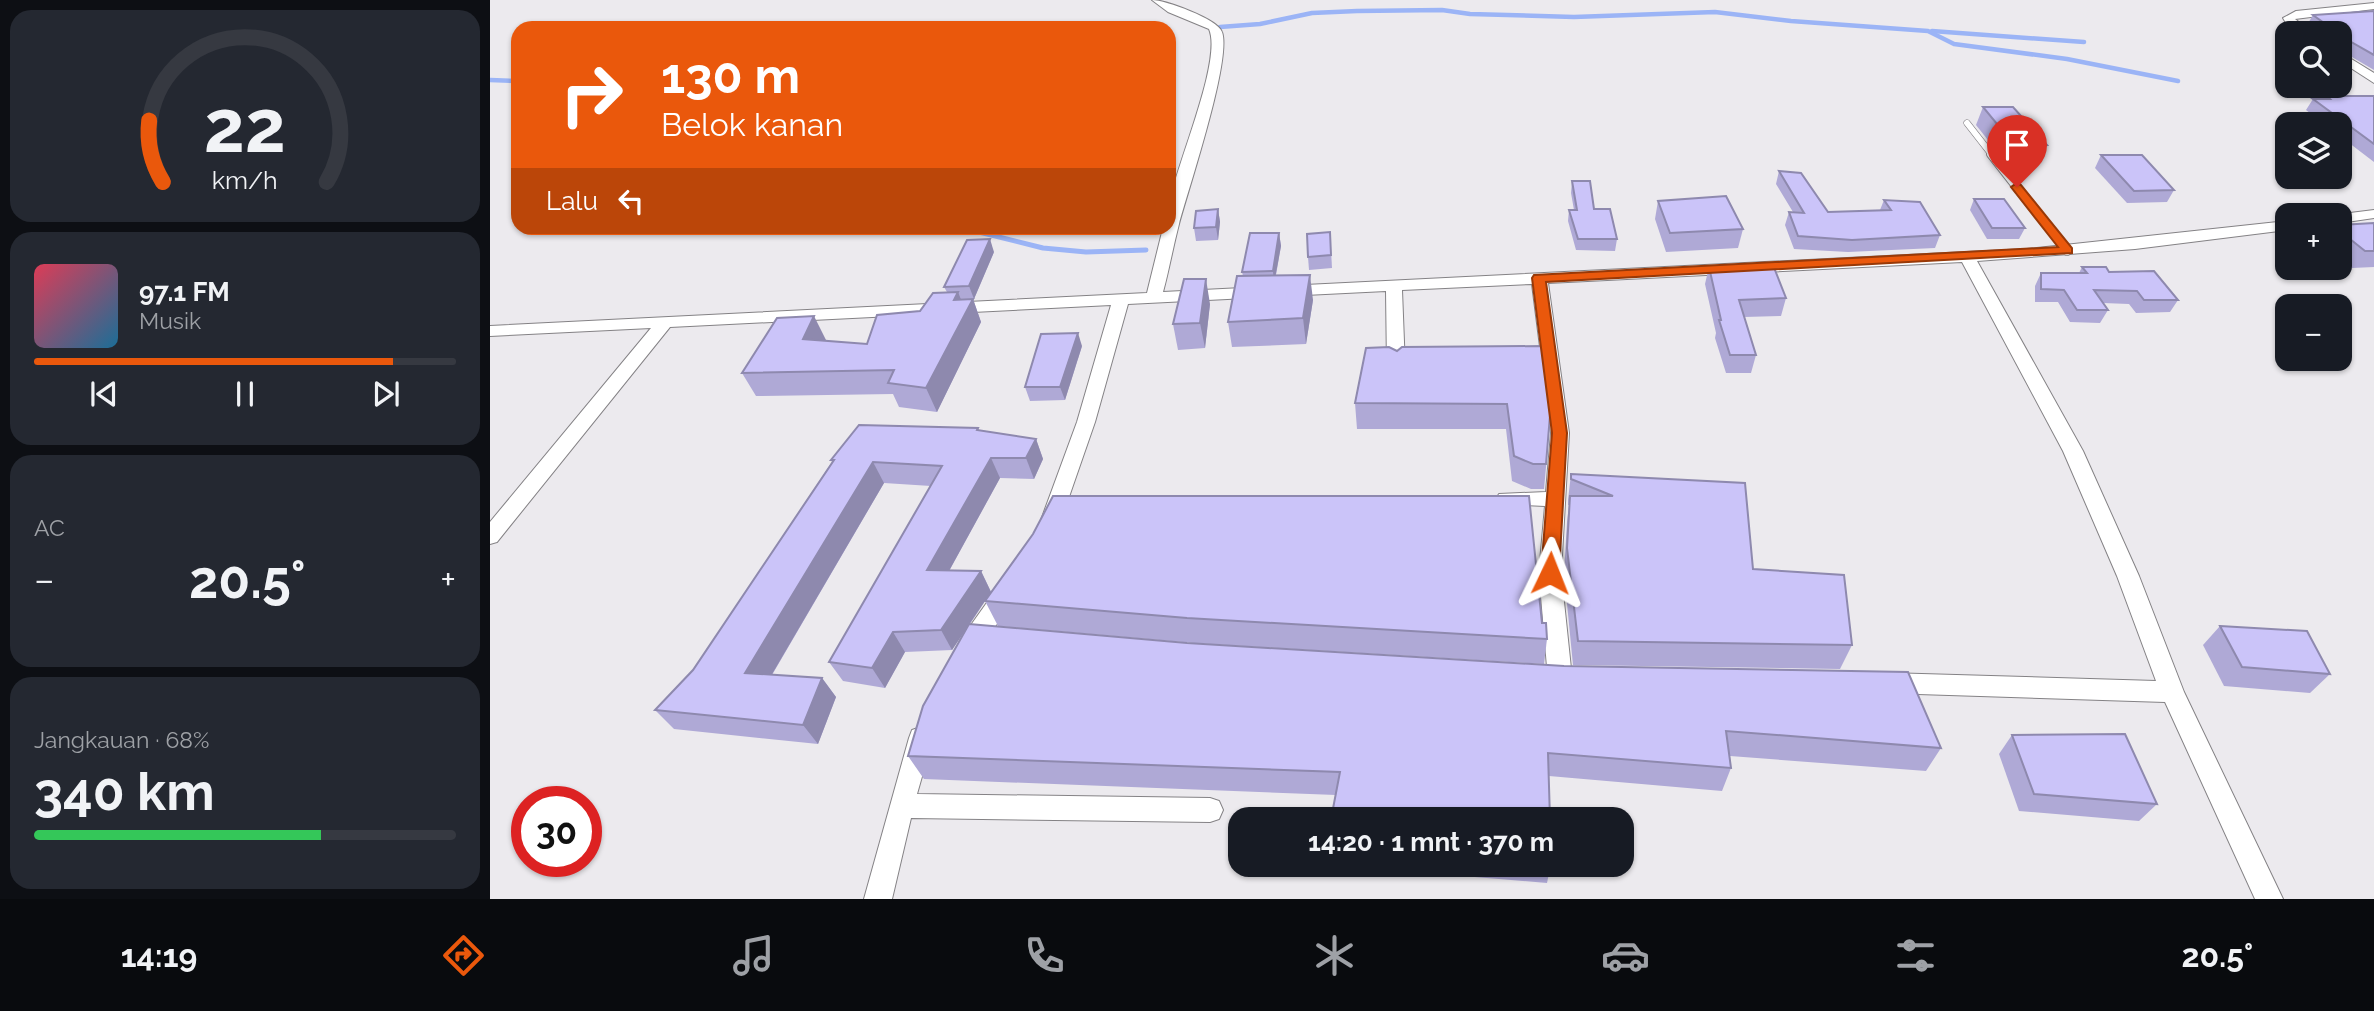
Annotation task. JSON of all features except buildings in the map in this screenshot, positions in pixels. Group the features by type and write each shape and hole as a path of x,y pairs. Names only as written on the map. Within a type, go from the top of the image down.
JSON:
{"street":[{"path":"1158,0 1168,9 1205,21 1214,27 1218,34 1210,85 1176,204"},
{"path":"2290,21 2289,18 2296,14 2374,6"},
{"path":"2352,64 2374,79"},
{"path":"2352,217 2374,214"},
{"path":"490,331 1967,257 2067,251 2275,226"},
{"path":"1154,297 1168,235"},
{"path":"1967,257 2073,451 2128,576 2172,692 2269,899"},
{"path":"1539,278 1560,433 1550,573 1560,678"},
{"path":"1394,285 1396,368"},
{"path":"1039,542 1055,511 1086,422 1121,299"},
{"path":"490,536 665,322"},
{"path":"1487,499 1554,499"},
{"path":"1055,511 1082,510"},
{"path":"958,664 1021,571"},
{"path":"975,636 1000,639"},
{"path":"1522,675 1587,678"},
{"path":"1869,683 2172,692"},
{"path":"878,899 901,806 931,716"},
{"path":"901,806 1210,810"}],"lane":[{"path":"1967,123 2067,251"}],"waterway":[{"path":"1220,27 1260,24 1312,13 1357,11 1442,10 1470,14 1574,17 1715,12 1791,21 1928,31 1954,44 2067,59 2178,81"},
{"path":"1932,31 2084,42"},
{"path":"490,80 511,81"},
{"path":"991,235 1043,248 1086,252 1146,250"}],"route":[{"path":"1550,573 1560,433 1539,278 2067,251 2017,187"}]}
